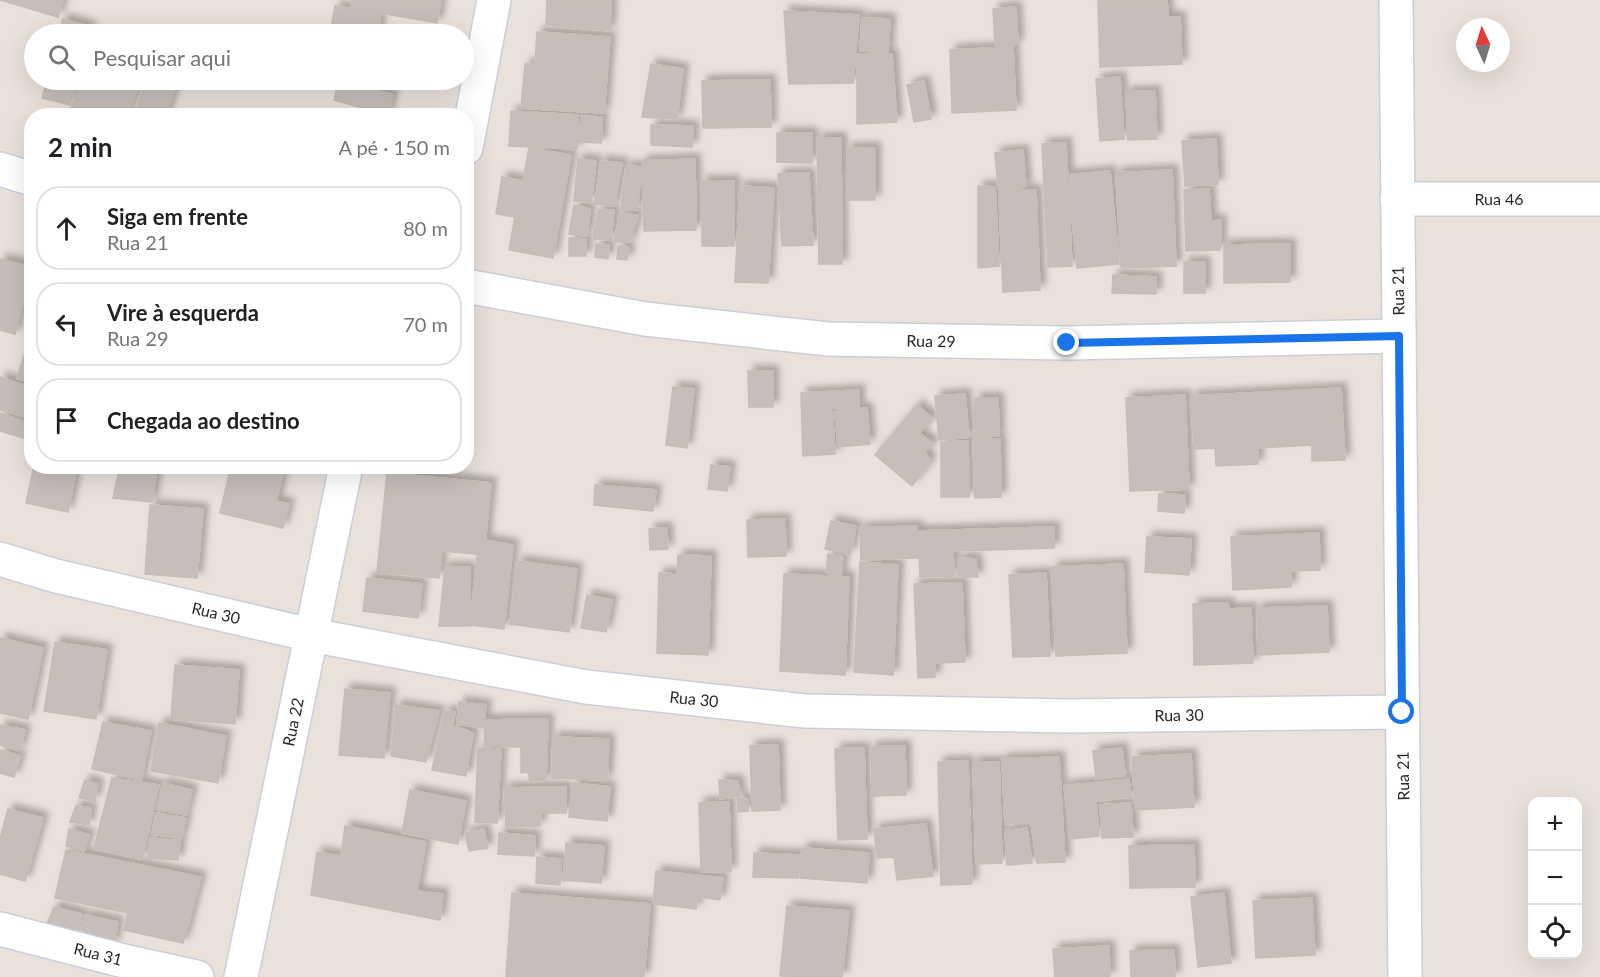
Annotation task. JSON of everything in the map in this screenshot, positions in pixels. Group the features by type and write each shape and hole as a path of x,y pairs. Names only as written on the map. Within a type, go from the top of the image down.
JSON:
{"street":[{"path":"474,108 495,0"},
{"name":"Rua 21","path":"1396,0 1405,977"},
{"path":"0,169 24,176"},
{"name":"Rua 46","path":"1397,199 1600,199"},
{"name":"Rua 29","path":"474,287 645,319 828,339 1067,343 1399,336"},
{"name":"Rua 22","path":"241,977 344,474"},
{"name":"Rua 30","path":"0,559 68,578 311,635 586,687 805,711 1068,716 1402,712"},
{"name":"Rua 31","path":"0,929 197,977"}],"building":[{"path":"0,0 63,0 58,17"},
{"path":"352,0 441,0 437,23 351,8"},
{"path":"547,0 611,0 610,31 546,25"},
{"path":"1098,0 1167,0 1168,17 1180,17 1182,64 1100,67"},
{"path":"335,6 381,13 379,24 332,24"},
{"path":"1016,7 1018,44 995,46 993,9"},
{"path":"784,11 859,15 853,83 789,84"},
{"path":"862,18 890,19 888,52 860,51"},
{"path":"63,19 80,24 62,24"},
{"path":"537,32 610,37 604,113 521,108 525,64 535,64"},
{"path":"1013,47 1016,110 952,113 950,50"},
{"path":"857,54 892,54 897,122 857,124"},
{"path":"651,64 683,69 677,119 642,117"},
{"path":"1120,77 1124,139 1100,141 1096,79"},
{"path":"770,80 771,127 703,128 702,81"},
{"path":"924,81 931,119 914,122 907,85"},
{"path":"44,90 74,90 70,105 42,98"},
{"path":"77,90 136,90 130,108 71,108"},
{"path":"142,90 174,90 168,108 137,108"},
{"path":"336,90 375,90 393,95 389,108 362,108 334,100"},
{"path":"1155,91 1157,139 1128,140 1126,92"},
{"path":"511,111 578,115 577,149 509,146"},
{"path":"581,116 602,117 601,143 580,142"},
{"path":"651,125 693,126 692,147 651,145"},
{"path":"777,133 812,133 812,163 777,162"},
{"path":"817,138 841,138 842,264 819,264"},
{"path":"1216,139 1218,184 1185,186 1182,141"},
{"path":"1066,143 1072,266 1048,267 1042,144"},
{"path":"529,148 571,155 553,258 509,250 515,217 496,214 502,177 523,181"},
{"path":"847,148 875,148 875,200 847,200"},
{"path":"1023,150 1026,187 998,189 995,153"},
{"path":"578,159 596,161 591,202 574,201"},
{"path":"695,159 696,230 644,231 642,161"},
{"path":"601,161 622,163 614,206 595,204"},
{"path":"626,166 642,167 637,210 621,210"},
{"path":"1172,170 1176,266 1121,268 1116,173"},
{"path":"1110,171 1119,264 1077,268 1068,175"},
{"path":"809,173 813,245 782,246 778,174"},
{"path":"702,181 734,181 734,246 702,246"},
{"path":"740,186 774,188 768,283 735,282"},
{"path":"978,186 995,187 999,266 978,268"},
{"path":"1209,189 1211,221 1221,220 1220,250 1186,251 1184,190"},
{"path":"1036,190 1040,290 1003,292 999,191"},
{"path":"574,205 590,209 587,236 569,234"},
{"path":"598,210 614,210 611,240 593,239"},
{"path":"620,214 638,215 630,242 614,242"},
{"path":"569,238 586,239 586,256 569,256"},
{"path":"596,244 609,245 608,259 595,257"},
{"path":"1290,244 1290,282 1224,283 1224,245"},
{"path":"618,246 629,247 627,260 617,259"},
{"path":"0,259 24,265 24,299 15,334 0,330"},
{"path":"1184,262 1205,262 1205,293 1184,293"},
{"path":"1113,275 1156,277 1156,294 1112,293"},
{"path":"24,356 24,380 17,379"},
{"path":"748,371 773,371 773,407 749,407"},
{"path":"0,377 24,385 24,417 0,410"},
{"path":"673,387 694,389 687,448 666,445"},
{"path":"1341,388 1345,460 1312,461 1312,445 1258,448 1258,464 1216,466 1215,448 1194,449 1191,396"},
{"path":"859,390 859,407 832,408 835,454 803,456 801,393"},
{"path":"965,394 969,437 939,440 935,396"},
{"path":"1185,395 1189,489 1130,491 1126,398"},
{"path":"975,398 998,398 999,436 975,437"},
{"path":"917,405 933,419 919,433 934,444 924,452 931,461 912,486 875,455"},
{"path":"867,408 870,444 838,447 835,411"},
{"path":"0,413 24,421 24,438 0,431"},
{"path":"973,439 1000,439 1001,497 975,498"},
{"path":"968,441 969,497 941,497 941,442"},
{"path":"711,465 730,467 727,491 708,489"},
{"path":"32,474 75,474 68,512 26,503"},
{"path":"118,474 156,474 152,502 113,498"},
{"path":"229,474 283,474 276,501 289,504 283,528 220,513"},
{"path":"387,474 491,483 484,555 442,551 439,578 377,572"},
{"path":"595,485 656,490 653,511 594,505"},
{"path":"1159,494 1185,495 1184,513 1158,511"},
{"path":"150,505 203,509 197,578 145,574"},
{"path":"785,519 786,556 748,557 747,520"},
{"path":"831,521 856,526 850,554 825,549"},
{"path":"917,526 918,558 861,560 860,528"},
{"path":"1054,527 1054,548 953,551 954,576 920,577 918,531"},
{"path":"667,528 668,549 650,550 649,529"},
{"path":"1319,533 1320,570 1291,571 1291,587 1233,590 1231,537"},
{"path":"1147,537 1191,539 1189,575 1145,572"},
{"path":"479,539 513,545 504,629 470,625"},
{"path":"828,554 843,556 841,575 826,573"},
{"path":"678,555 711,556 708,655 657,653 659,573 677,574"},
{"path":"958,558 976,559 978,577 958,577"},
{"path":"518,561 577,569 569,632 510,624"},
{"path":"860,562 898,565 893,675 854,672"},
{"path":"1123,564 1127,653 1056,656 1052,567"},
{"path":"445,567 470,567 470,626 439,626"},
{"path":"1046,573 1050,656 1013,657 1009,575"},
{"path":"784,574 849,577 845,675 780,671"},
{"path":"367,578 422,584 418,618 363,611"},
{"path":"962,583 965,662 935,663 935,677 918,678 914,584"},
{"path":"587,595 612,600 606,632 581,628"},
{"path":"1228,603 1229,609 1251,608 1253,663 1194,665 1193,604"},
{"path":"1327,606 1329,652 1258,655 1257,608"},
{"path":"0,638 43,648 28,719 0,713"},
{"path":"55,642 107,650 96,719 44,711"},
{"path":"175,665 239,670 235,724 171,719"},
{"path":"345,689 390,693 384,758 339,755"},
{"path":"459,702 486,705 483,728 457,724"},
{"path":"396,705 439,711 426,762 391,756"},
{"path":"445,711 455,712 453,725 473,733 466,776 432,770"},
{"path":"548,719 546,780 530,781 528,772 521,773 521,747 485,746 484,720"},
{"path":"103,722 151,731 141,780 92,769"},
{"path":"159,723 226,736 218,783 151,771"},
{"path":"0,725 25,730 20,750 0,745"},
{"path":"553,737 609,739 607,780 552,778"},
{"path":"778,745 780,810 752,811 750,746"},
{"path":"905,746 906,795 872,796 871,747"},
{"path":"478,748 501,749 497,823 475,822"},
{"path":"864,748 867,839 838,840 835,749"},
{"path":"1122,748 1125,776 1096,779 1093,751"},
{"path":"0,750 20,756 14,777 0,773"},
{"path":"1191,754 1194,807 1135,810 1132,757"},
{"path":"1059,757 1065,862 1037,863 1031,822 1005,824 1002,759"},
{"path":"968,761 972,884 941,885 938,762"},
{"path":"973,762 999,762 1002,863 976,864"},
{"path":"112,778 159,785 142,859 94,848"},
{"path":"1129,779 1131,797 1096,801 1099,836 1071,839 1064,786"},
{"path":"85,780 98,784 95,801 79,798"},
{"path":"719,780 738,781 740,796 720,799"},
{"path":"163,783 192,790 186,815 157,809"},
{"path":"573,783 610,787 607,821 569,817"},
{"path":"566,787 566,813 541,813 540,826 506,827 504,788"},
{"path":"410,790 466,801 458,844 402,833"},
{"path":"737,798 748,799 748,811 738,812"},
{"path":"729,802 731,871 701,872 699,803"},
{"path":"1131,803 1133,837 1102,838 1100,805"},
{"path":"76,806 91,808 89,825 70,822"},
{"path":"8,809 43,818 25,881 0,874 0,839"},
{"path":"156,813 186,818 181,839 152,834"},
{"path":"926,824 933,876 897,880 894,857 877,858 874,829"},
{"path":"345,826 426,842 417,891 443,894 440,920 311,895 317,852 341,856"},
{"path":"1027,828 1032,863 1007,865 1005,831"},
{"path":"69,829 89,835 84,851 66,846"},
{"path":"484,829 488,848 469,851 465,833"},
{"path":"499,833 535,836 534,856 498,854"},
{"path":"150,838 180,841 178,860 148,858"},
{"path":"566,843 604,846 601,883 563,880"},
{"path":"1194,845 1195,887 1130,888 1129,846"},
{"path":"802,848 869,853 867,883 800,878"},
{"path":"66,850 201,877 183,943 124,930 128,913 55,898"},
{"path":"754,853 799,855 798,878 753,877"},
{"path":"537,857 561,859 560,885 536,883"},
{"path":"656,871 723,878 720,900 698,897 696,909 653,904"},
{"path":"512,893 650,904 644,977 506,977"},
{"path":"1224,893 1231,963 1198,967 1191,897"},
{"path":"1312,898 1315,955 1256,958 1253,901"},
{"path":"787,906 849,911 842,977 780,976"},
{"path":"54,907 82,914 78,936 45,929"},
{"path":"85,915 118,922 114,945 80,938"},
{"path":"1109,946 1110,977 1055,977 1053,949"},
{"path":"1174,950 1175,977 1131,977 1130,951"}],"route":[{"path":"1067,343 1399,336 1402,712"}]}
